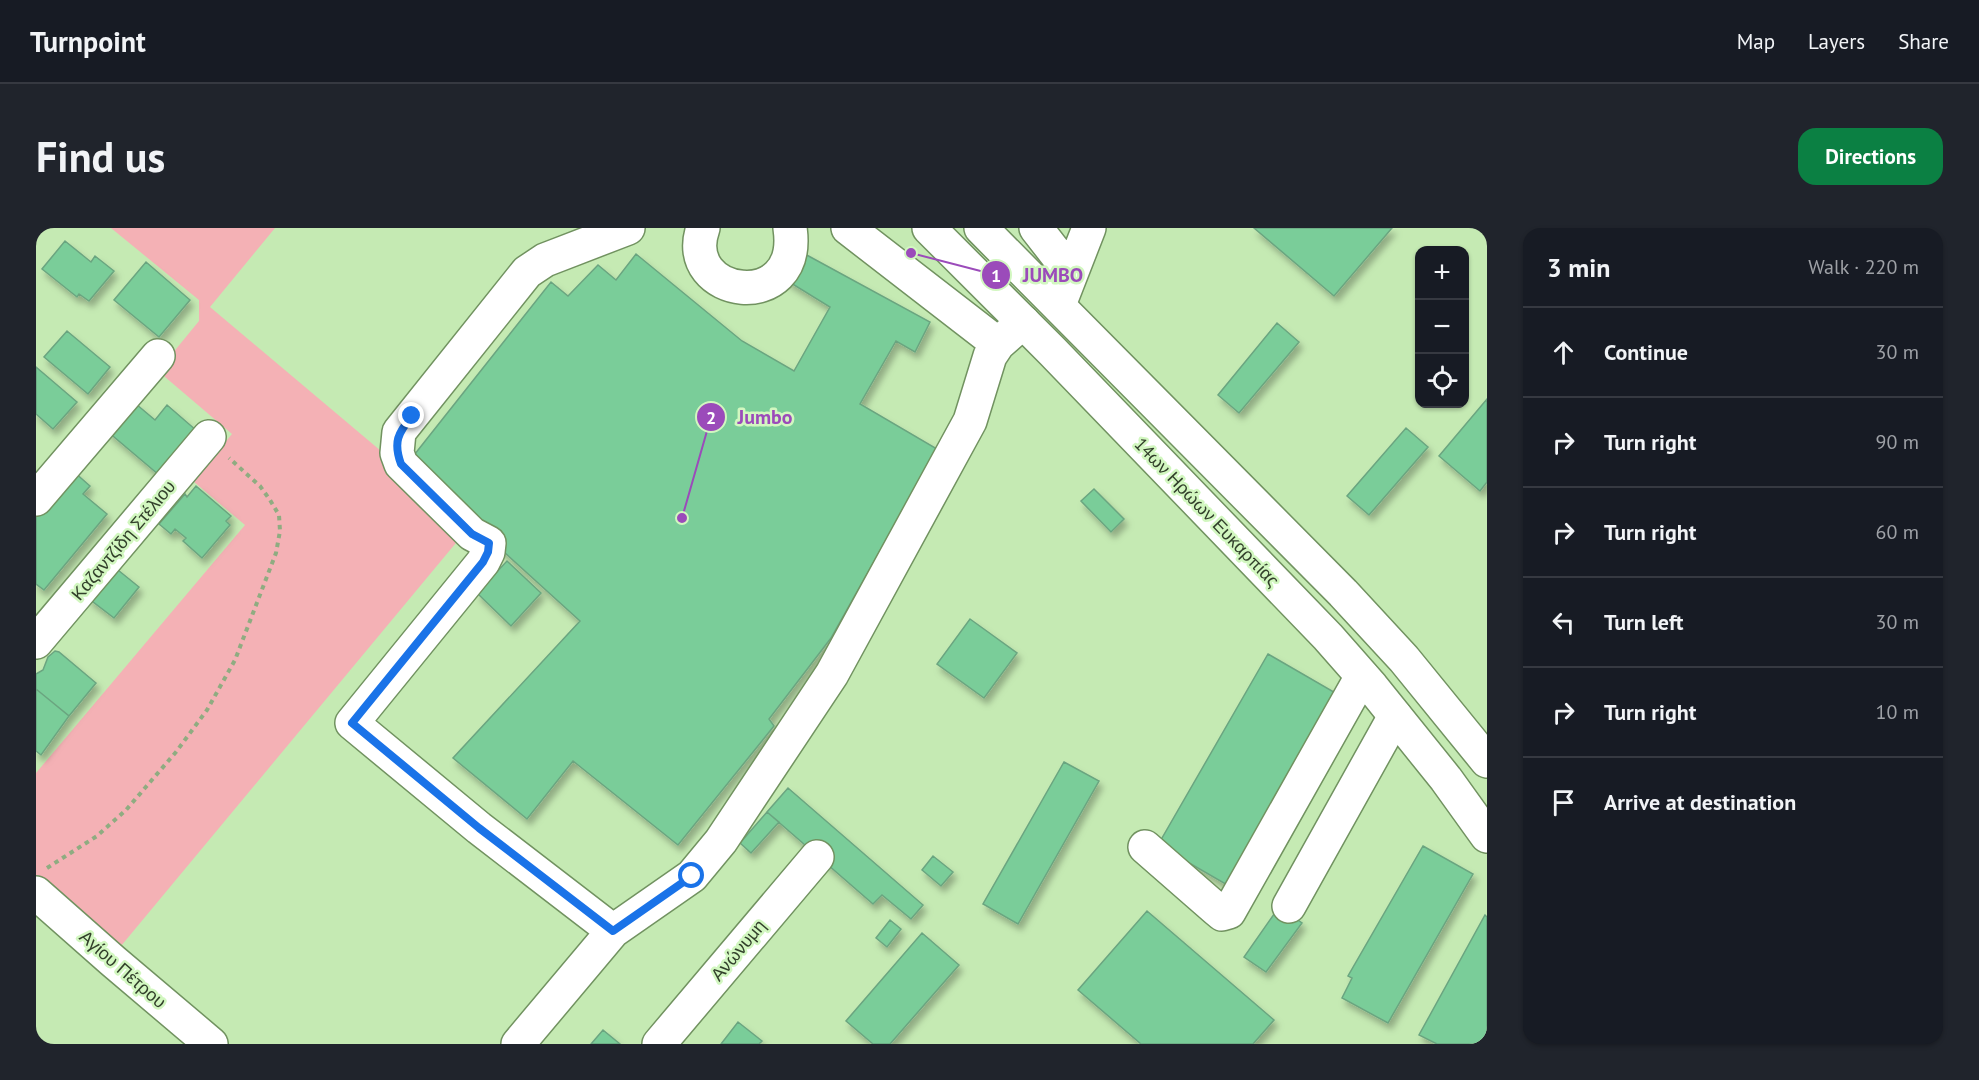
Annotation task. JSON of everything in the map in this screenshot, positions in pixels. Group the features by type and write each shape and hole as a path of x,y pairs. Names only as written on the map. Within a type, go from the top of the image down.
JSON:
{"main road":[{"path":"613,931 479,828 352,723 483,562 488,552 489,543 472,534 401,464 397,453 399,432 527,272 545,261 628,228"},
{"path":"703,228 700,236 700,250 705,265 726,285 741,289 756,288 770,282 782,272 789,258 792,243 789,228"},
{"path":"848,228 998,344"},
{"name":"14ων Ηρώων Ευκαρπίας","path":"929,228 1294,602 1362,676 1483,821"},
{"path":"1036,228 1071,273"},
{"path":"1059,305 1089,228"},
{"path":"993,232 1059,305 1343,593 1404,660 1487,762"},
{"path":"518,1044 613,931 692,876 707,861 832,674 970,421 990,356 998,344 1023,322"},
{"path":"36,499 158,356"},
{"name":"Καζαντζίδη Στέλιου","path":"36,642 209,437"},
{"path":"1145,847 1215,909 1222,914 1229,912 1362,676"},
{"path":"1289,906 1395,716"},
{"name":"Ανώνυμη","path":"659,1044 817,857"},
{"name":"Αγίου Πέτρου","path":"40,881 113,961 211,1044"}],"path":[{"path":"40,881 114,822 176,752 207,710 235,660 250,622 276,553 280,531 279,515 260,486 209,437"}],"shaded area":[{"path":"111,228 275,228 210,307 470,526 116,952 36,881 36,773 245,525 193,481 232,434 158,371 199,321 199,300"}],"building":[{"path":"1254,228 1392,228 1334,296"},
{"path":"65,241 91,262 95,256 114,271 89,301 79,294 77,297 42,269"},
{"path":"803,253 930,322 915,352 896,341 860,404 937,449 831,638 769,719 774,726 678,845 573,761 527,819 453,758 580,621 407,464 551,282 568,296 598,265 616,280 636,254 742,341 794,371 830,307 786,280"},
{"path":"146,262 190,300 159,337 114,300"},
{"path":"1277,323 1299,342 1239,413 1218,395"},
{"path":"67,331 110,367 88,394 44,357"},
{"path":"36,367 77,402 53,429 36,414"},
{"path":"1487,399 1487,482 1480,491 1439,456"},
{"path":"136,404 155,420 167,405 197,431 159,475 107,431"},
{"path":"1406,428 1428,447 1369,515 1347,496"},
{"path":"73,471 90,486 83,494 107,514 44,590 36,584 36,517"},
{"path":"196,486 231,516 226,521 230,525 202,558 183,541 186,538 175,529 171,534 159,524 185,494 187,497"},
{"path":"1094,489 1124,519 1111,532 1081,501"},
{"path":"507,561 541,593 511,626 477,593"},
{"path":"113,566 139,587 114,618 88,598"},
{"path":"970,619 1017,653 984,698 937,664"},
{"path":"55,651 96,683 69,716 36,689 36,674 43,670 48,657"},
{"path":"1268,654 1339,695 1229,886 1158,845"},
{"path":"36,689 69,716 41,755 36,751"},
{"path":"1064,762 1099,781 1018,924 983,904"},
{"path":"788,788 923,905 911,919 882,895 873,904 767,812"},
{"path":"767,812 779,822 751,853 740,843"},
{"path":"1423,846 1473,874 1388,1023 1342,998 1352,978 1348,976"},
{"path":"933,856 953,872 941,886 922,870"},
{"path":"1279,907 1302,923 1266,972 1244,957"},
{"path":"1147,911 1274,1020 1253,1044 1141,1044 1078,990"},
{"path":"1485,915 1487,917 1487,1044 1437,1044 1419,1035"},
{"path":"890,920 901,929 887,947 876,938"},
{"path":"922,933 959,965 890,1044 873,1044 846,1021"},
{"path":"738,1022 762,1041 759,1044 721,1044"},
{"path":"603,1030 620,1044 591,1044"}],"place":[{"name":"JUMBO","path":"911,253"},
{"name":"Jumbo","path":"682,518"}],"route":[{"path":"412,416 399,432 397,453 401,464 472,534 489,543 488,552 483,562 352,723 479,828 613,931 692,876"}]}
